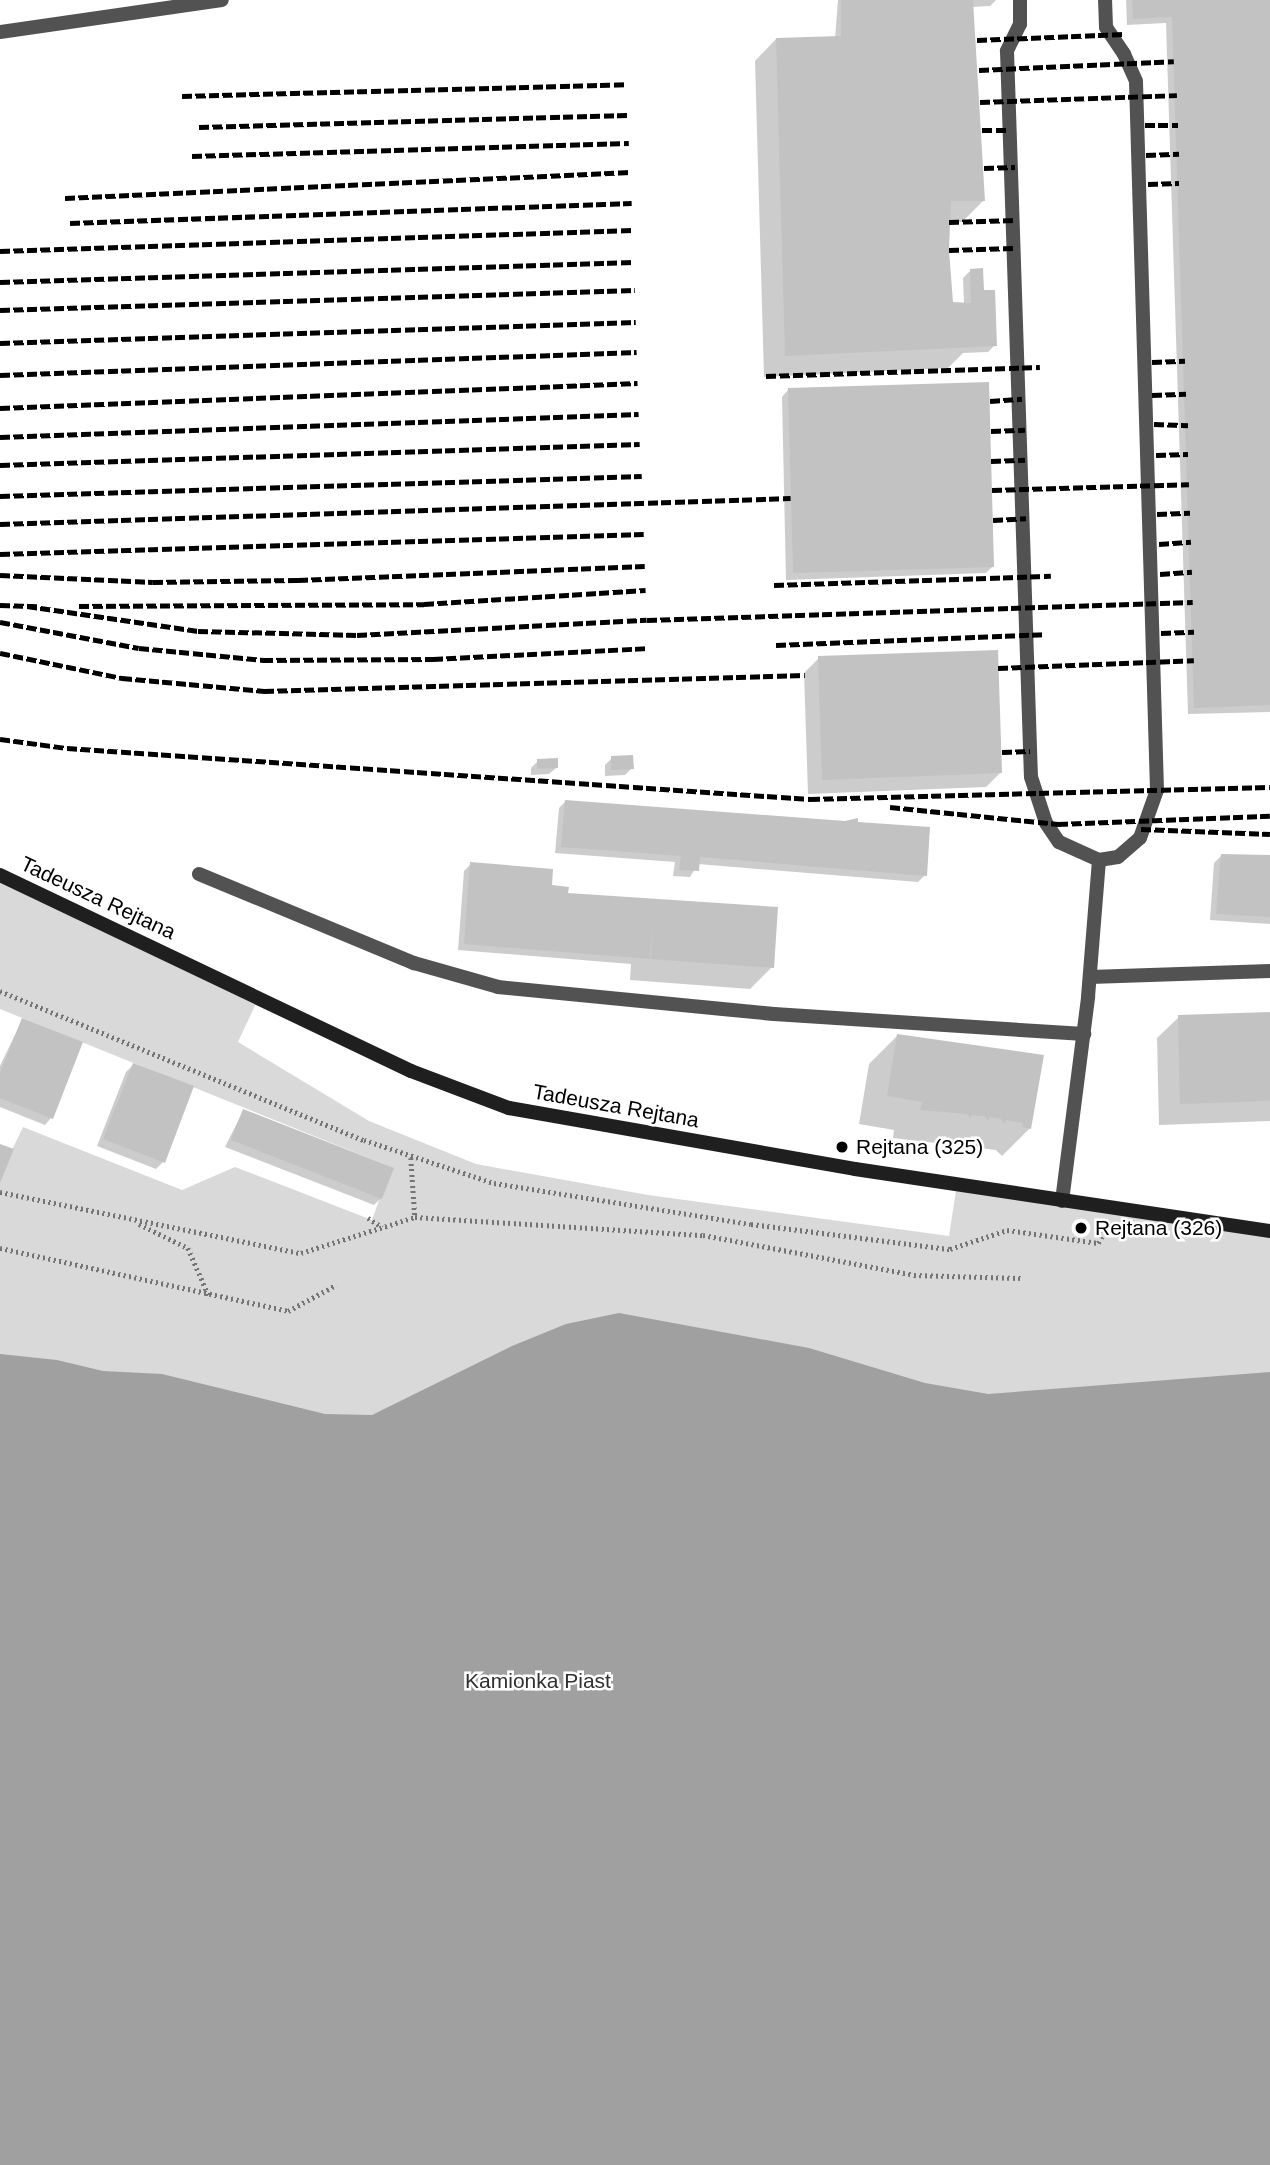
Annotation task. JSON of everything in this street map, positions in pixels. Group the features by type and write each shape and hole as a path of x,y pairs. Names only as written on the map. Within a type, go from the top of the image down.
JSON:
{"street":[{"name":"Tadeusza Rejtana","path":"0,875 411,1071 488,1102 602,1126 1270,1231"}],"lane":[{"path":"0,32 222,0"},
{"path":"1020,0 1020,24 1007,51 1031,777 1046,823 1059,842 1099,860 1118,857 1140,838 1157,790 1136,81 1125,54 1106,27 1105,0"},
{"path":"1062,1200 1084,1034 1099,860"},
{"path":"199,874 414,963 498,987 774,1014 1084,1034"},
{"path":"1090,977 1270,971"}],"path":[{"path":"0,992 411,1158 494,1183 751,1224 950,1249 1007,1230 1098,1243 1116,1208"},
{"path":"411,1158 415,1217"},
{"path":"0,1192 132,1221 301,1253 415,1217 703,1235 914,1275 1021,1278"},
{"path":"368,1218 382,1227"},
{"path":"132,1221 188,1248 210,1297"},
{"path":"0,1248 210,1297 288,1311 336,1285"}],"green space":[{"name":"Kamionka Piast","path":"0,875 259,997 238,1042 369,1121 476,1164 648,1195 949,1236 957,1184 1270,1231 1270,2165 0,2165 0,1175 23,1127 182,1190 235,1167 372,1220 391,1167 0,1009"}],"shaded area":[{"name":"Kamionka Piast","path":"619,1313 809,1348 925,1383 988,1394 1270,1372 1270,2165 0,2165 0,1354 57,1360 103,1371 162,1374 325,1414 372,1415 512,1346 566,1324"}],"building":[{"path":"841,0 973,0 985,201 951,201 949,250 953,302 971,303 970,269 983,268 984,290 995,290 997,346 785,356 776,38 841,36"},
{"path":"1132,0 1270,0 1270,705 1194,708 1172,17 1133,19"},
{"path":"989,382 994,567 793,573 788,388"},
{"path":"998,650 1002,773 822,780 818,656"},
{"path":"633,755 634,769 611,770 611,756"},
{"path":"558,758 558,768 537,769 537,759"},
{"path":"565,800 845,821 858,818 858,822 930,827 927,876 700,857 699,871 679,870 681,856 561,847"},
{"path":"1221,854 1270,855 1270,917 1216,914"},
{"path":"470,862 553,869 552,885 569,887 568,893 778,907 774,968 651,959 653,921 650,959 464,944"},
{"path":"1270,1012 1270,1101 1180,1104 1178,1015"},
{"path":"22,1018 83,1042 53,1119 0,1098 0,1073"},
{"path":"897,1034 1044,1055 1031,1129 1023,1127 1023,1123 1006,1120 1005,1124 1001,1119 989,1117 989,1121 984,1116 971,1115 971,1119 967,1114 920,1110 922,1102 887,1096"},
{"path":"133,1063 194,1086 165,1163 103,1139"},
{"path":"243,1109 394,1168 382,1199 231,1140"},
{"path":"0,1144 14,1149 0,1183"}],"railway":[{"path":"977,40 1124,34"},
{"path":"979,70 1174,61"},
{"path":"182,96 627,84"},
{"path":"980,102 1177,95"},
{"path":"199,127 628,115"},
{"path":"1145,125 1178,125"},
{"path":"982,130 1009,130"},
{"path":"192,156 629,143"},
{"path":"1146,155 1179,154"},
{"path":"984,168 1015,167"},
{"path":"65,198 630,172"},
{"path":"1148,184 1179,183"},
{"path":"70,223 632,203"},
{"path":"949,222 1016,220"},
{"path":"0,251 633,230"},
{"path":"949,250 1013,248"},
{"path":"0,282 634,262"},
{"path":"0,310 635,290"},
{"path":"0,343 636,322"},
{"path":"0,375 637,352"},
{"path":"1152,362 1185,361"},
{"path":"766,376 1040,367"},
{"path":"0,408 638,383"},
{"path":"1152,395 1186,394"},
{"path":"990,401 1022,399"},
{"path":"0,437 639,414"},
{"path":"1154,424 1188,425"},
{"path":"991,431 1025,430"},
{"path":"0,465 640,444"},
{"path":"1156,455 1188,454"},
{"path":"991,461 1025,460"},
{"path":"0,496 642,476"},
{"path":"992,490 1189,484"},
{"path":"0,524 791,498"},
{"path":"1157,514 1190,513"},
{"path":"993,520 1026,518"},
{"path":"0,554 644,534"},
{"path":"1159,544 1191,542"},
{"path":"0,575 153,582 298,580 645,566"},
{"path":"1160,574 1192,572"},
{"path":"774,585 1051,576"},
{"path":"79,606 424,604 646,590"},
{"path":"27,606 198,631 357,635 647,620 1193,602"},
{"path":"0,605 37,606"},
{"path":"0,622 139,648 263,660 433,659 648,648"},
{"path":"1161,633 1194,632"},
{"path":"776,645 1046,634"},
{"path":"0,653 122,678 264,691 805,675"},
{"path":"998,668 1194,660"},
{"path":"0,739 67,748 810,799 1270,787"},
{"path":"1002,752 1030,751"},
{"path":"890,807 1058,824 1270,816"},
{"path":"1141,829 1270,834"}],"place":[{"name":"Rejtana (325)","path":"842,1147"},
{"name":"Rejtana (326)","path":"1081,1228"}]}
